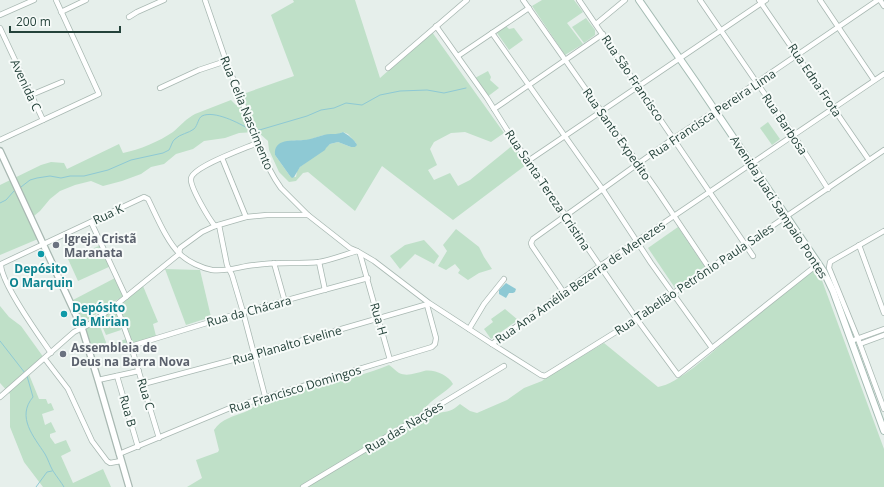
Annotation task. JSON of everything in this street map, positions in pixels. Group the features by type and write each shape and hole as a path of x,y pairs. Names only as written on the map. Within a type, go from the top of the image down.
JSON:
{"main road":[{"name":"Avenida Juaci Sampaio Pontes","path":"639,0 680,58 819,265 832,291 884,430"}],"street":[{"path":"0,15 34,0"},
{"path":"0,140 99,94 56,0"},
{"path":"61,12 86,0"},
{"path":"129,17 164,0"},
{"name":"Rua Celia Nascimento","path":"205,0 257,143 275,179 281,188 308,215 350,248 359,253"},
{"path":"388,68 467,0"},
{"name":"Rua Santo Expedito","path":"523,0 638,163 709,268"},
{"name":"Rua São Francisco","path":"579,0 753,256"},
{"path":"596,24 625,0"},
{"name":"Rua Barbosa","path":"700,0 793,134 828,189"},
{"path":"528,161 721,31 760,2 766,0"},
{"path":"820,0 874,80"},
{"path":"879,0 884,6"},
{"name":"Rua Francisca Pereira Lima","path":"564,293 531,244 533,239 674,138 879,0"},
{"name":"Rua Edna Frota","path":"760,2 869,160"},
{"path":"458,56 529,8"},
{"name":"Rua Santa Tereza Cristina","path":"436,26 458,56 600,266 676,373 681,374 712,348"},
{"name":"Avenida C","path":"0,28 43,120"},
{"path":"492,33 712,348 819,265 829,267"},
{"path":"494,109 603,34"},
{"path":"160,88 199,70 220,63 225,58"},
{"name":"Rua Ana Amélia Bezerra de Menezes","path":"359,253 374,261 428,304 492,344 636,241 884,74"},
{"path":"31,95 62,82"},
{"path":"257,143 197,170 192,175 191,179 206,213 217,225 227,265 232,275 243,312 265,396"},
{"name":"Rua Tabelião Petrônio Paula Sales","path":"492,344 541,375 547,375 636,318 884,150"},
{"path":"0,153 82,328 129,487"},
{"path":"222,158 246,217"},
{"name":"Rua K","path":"51,353 12,296 0,271 1,264 140,199 147,198 179,254"},
{"path":"0,397 74,332 88,325 116,305 179,254 180,248 202,232 217,225 246,217 267,215 308,215"},
{"path":"91,222 126,297"},
{"path":"884,232 830,262 829,267 884,409"},
{"path":"859,245 884,313"},
{"path":"179,254 190,262 204,268 213,270 229,270 253,265 274,263 319,262 359,253"},
{"name":"Rua H","path":"359,253 368,278 390,360"},
{"path":"319,262 325,290"},
{"path":"274,263 284,302"},
{"name":"Rua da Chácara","path":"131,346 243,312 368,278"},
{"path":"469,329 489,296 504,279"},
{"name":"Rua Planalto Eveline","path":"143,384 428,304"},
{"name":"Rua Francisco Domingos","path":"119,454 230,408 265,396 432,347 435,344 436,337 428,304"},
{"name":"Rua C","path":"116,305 131,346 159,438"},
{"path":"851,341 884,329"},
{"path":"860,344 884,335"},
{"path":"45,358 68,389 92,441 110,463 121,462"},
{"name":"Rua das Nações","path":"303,487 504,366"},
{"path":"98,380 139,372"},
{"name":"Rua B","path":"117,376 138,446"}],"green space":[{"path":"293,0 355,0 380,78 432,32 504,133 491,142 465,132 451,133 434,142 430,149 437,165 428,170 434,180 450,173 458,186 470,180 513,145 526,165 453,220 382,166 355,211 308,172 303,173 296,181 289,182 279,172 269,150 268,141 259,133 239,133 225,138 204,141 193,149 176,154 164,164 151,167 141,174 122,181 103,186 91,181 60,191 29,220 38,239 0,255 0,185 41,165 51,162 64,163 67,169 119,144 123,153 156,142 173,132 195,114 231,100 236,105 246,102 243,94 294,76 271,15 294,2","holes":["343,132 348,134 356,143 355,147 338,142 330,144 300,167 297,171 296,177 290,176 275,155 287,141 308,140 324,135 337,135"]},
{"path":"542,0 574,0 583,12 567,23 583,44 565,55 532,6"},
{"path":"586,18 595,30 595,35 584,43 572,27"},
{"path":"506,26 509,29 514,28 523,40 509,50 497,33"},
{"path":"488,71 491,77 490,80 499,88 487,97 475,78"},
{"path":"768,122 780,139 772,145 760,128"},
{"path":"678,227 705,267 675,288 648,248"},
{"path":"456,229 479,247 492,269 479,273 468,280 458,273 460,270 455,264 446,270 438,266 447,251 443,245"},
{"path":"424,240 439,256 434,264 415,254 400,269 390,256 405,245"},
{"path":"101,245 111,266 78,281 68,259"},
{"path":"815,268 820,275 884,449 884,487 187,487 202,478 196,460 218,452 219,450 214,430 220,423 248,411 263,401 294,391 358,376 389,365 402,374 408,375 424,371 432,371 444,375 451,381 453,384 427,406 430,412 446,412 460,404 470,411 477,413 507,400 524,388 542,381 604,343 658,387 666,385 694,367"},
{"path":"165,269 200,270 211,317 186,325"},
{"path":"115,278 123,296 83,323 73,300"},
{"path":"143,286 158,322 153,324 156,336 132,344 118,306"},
{"path":"0,306 9,317 21,326 44,358 28,372 39,399 46,399 48,404 51,403 54,410 42,414 45,425 51,422 56,432 50,434 50,437 55,444 66,440 71,451 61,456 73,483 103,469 111,487 43,487 24,462 10,427 10,394 0,383"},
{"path":"116,307 121,330 106,335 99,319"},
{"path":"505,309 518,320 491,339 484,329 493,322 491,319"},
{"path":"98,321 107,345 93,350 85,329"},
{"path":"126,339 128,349 112,354 109,345"}],"water":[{"path":"343,132 354,141 357,145 355,147 338,142 330,144 325,150 300,167 292,178 275,155 275,150 280,143 307,140 327,134 337,134"},
{"path":"506,283 516,289 515,292 509,293 506,298 499,294 499,290"}],"waterway":[{"path":"256,131 307,116 321,110 334,108 346,103 362,105 380,95 400,91 427,90 444,93 466,88"},
{"path":"21,187 30,180 37,178 50,176 61,178 70,176 84,176 108,170 131,160 163,153 169,150 175,139 194,129 202,116 220,116 249,129"},
{"path":"0,203 6,200 14,191"},
{"path":"0,341 25,373"},
{"path":"27,376 33,397 28,404 26,412 28,427 45,454 53,471 64,487"},
{"path":"36,487 47,472 52,471"}],"place":[{"name":"Igreja Cristã Maranata","path":"56,245"},
{"name":"Depósito O Marquin","path":"41,254"},
{"name":"Depósito da Mirian","path":"64,314"},
{"name":"Assembleia de Deus na Barra Nova","path":"63,354"}]}
